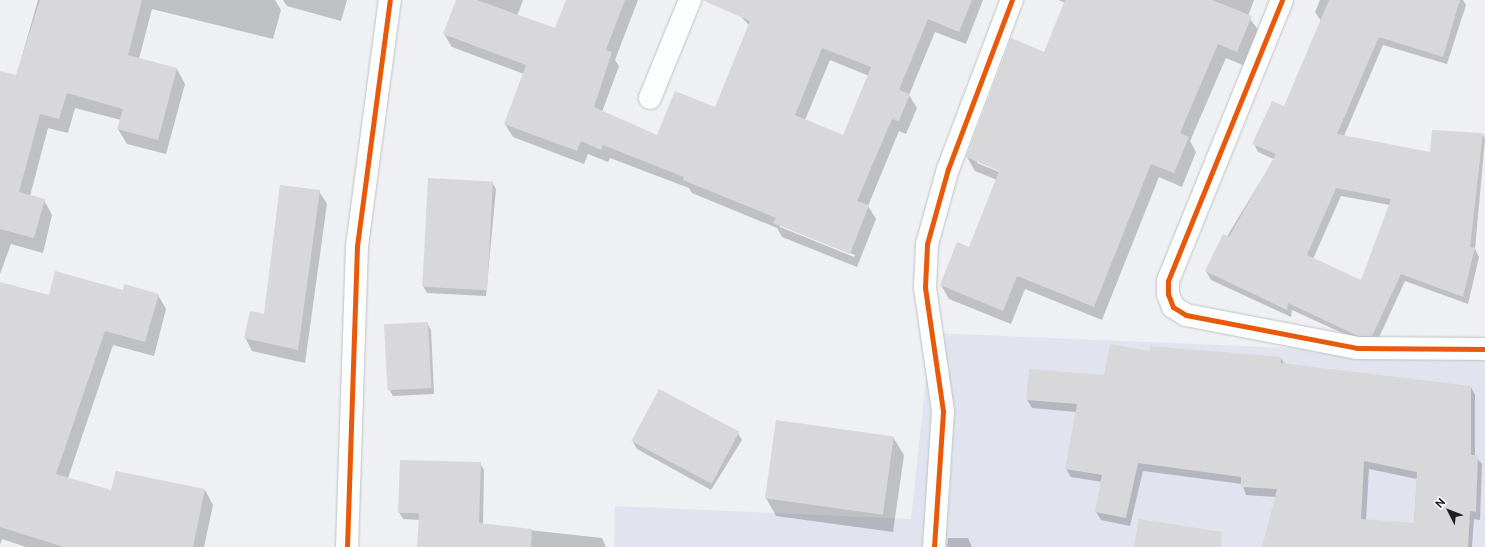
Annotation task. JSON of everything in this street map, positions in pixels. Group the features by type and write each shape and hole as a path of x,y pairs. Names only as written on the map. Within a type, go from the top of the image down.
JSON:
{"street":[{"path":"347,547 357,246 390,0"},
{"path":"650,98 690,0"},
{"path":"934,547 943,410 925,288 927,244 948,169 1012,0"},
{"path":"1282,0 1168,281 1168,294 1173,307 1186,315 1357,348 1485,348"}],"shaded area":[{"path":"931,333 1485,356 1485,547 614,547 615,506 911,519"}],"building":[{"path":"40,0 142,0 128,55 177,68 158,140 117,129 123,109 67,93 59,119 40,114 19,192 45,199 34,238 0,229 0,71 16,75"},
{"path":"456,0 477,0 555,28 566,0 625,0 606,50 612,52 594,107 657,135 675,91 715,107 750,21 702,0 972,0 959,32 928,19 899,90 910,94 899,121 892,119 857,201 869,205 850,254 773,223 776,218 683,180 684,177 603,145 601,150 581,141 577,151 504,124 526,65 443,34","holes":["822,48 871,67 843,135 795,115"]},
{"path":"1065,0 1212,0 1252,16 1237,52 1218,44 1180,133 1189,137 1174,173 1151,164 1094,307 1017,276 1003,311 940,285 957,242 969,247 999,171 966,157 1011,38 1044,52"},
{"path":"1329,0 1460,0 1443,57 1379,37 1337,134 1430,152 1432,130 1483,133 1470,247 1475,248 1463,297 1401,274 1372,336 1358,336 1288,303 1287,310 1205,271 1223,234 1229,237 1276,154 1252,144 1272,101 1284,106","holes":["1336,188 1391,199 1361,280 1307,255"]},
{"path":"428,178 493,181 487,290 422,287"},
{"path":"280,185 320,190 298,350 244,338 250,311 264,314"},
{"path":"55,271 123,290 124,284 159,294 145,342 105,331 56,474 111,490 116,471 205,489 193,547 64,547 0,527 0,282 49,295"},
{"path":"428,322 431,388 388,390 384,324"},
{"path":"1110,344 1150,351 1150,346 1281,357 1281,363 1471,386 1471,455 1478,455 1476,512 1470,511 1468,547 1262,547 1277,489 1241,487 1241,477 1138,463 1126,518 1095,512 1102,475 1065,469 1077,404 1026,400 1029,369 1104,375","holes":["1364,461 1417,472 1414,523 1361,519"]},
{"path":"659,389 739,432 712,484 631,441"},
{"path":"776,420 894,437 883,515 765,498"},
{"path":"400,460 481,462 479,523 532,529 531,547 417,547 419,513 398,513"},
{"path":"1139,519 1222,532 1221,547 1134,547"}],"cycle path":[{"path":"347,547 357,246 390,0"},
{"path":"934,547 943,411 925,287 927,244 948,169 1012,0"},
{"path":"1282,0 1168,281 1168,294 1173,307 1186,315 1357,348 1485,349"}]}
